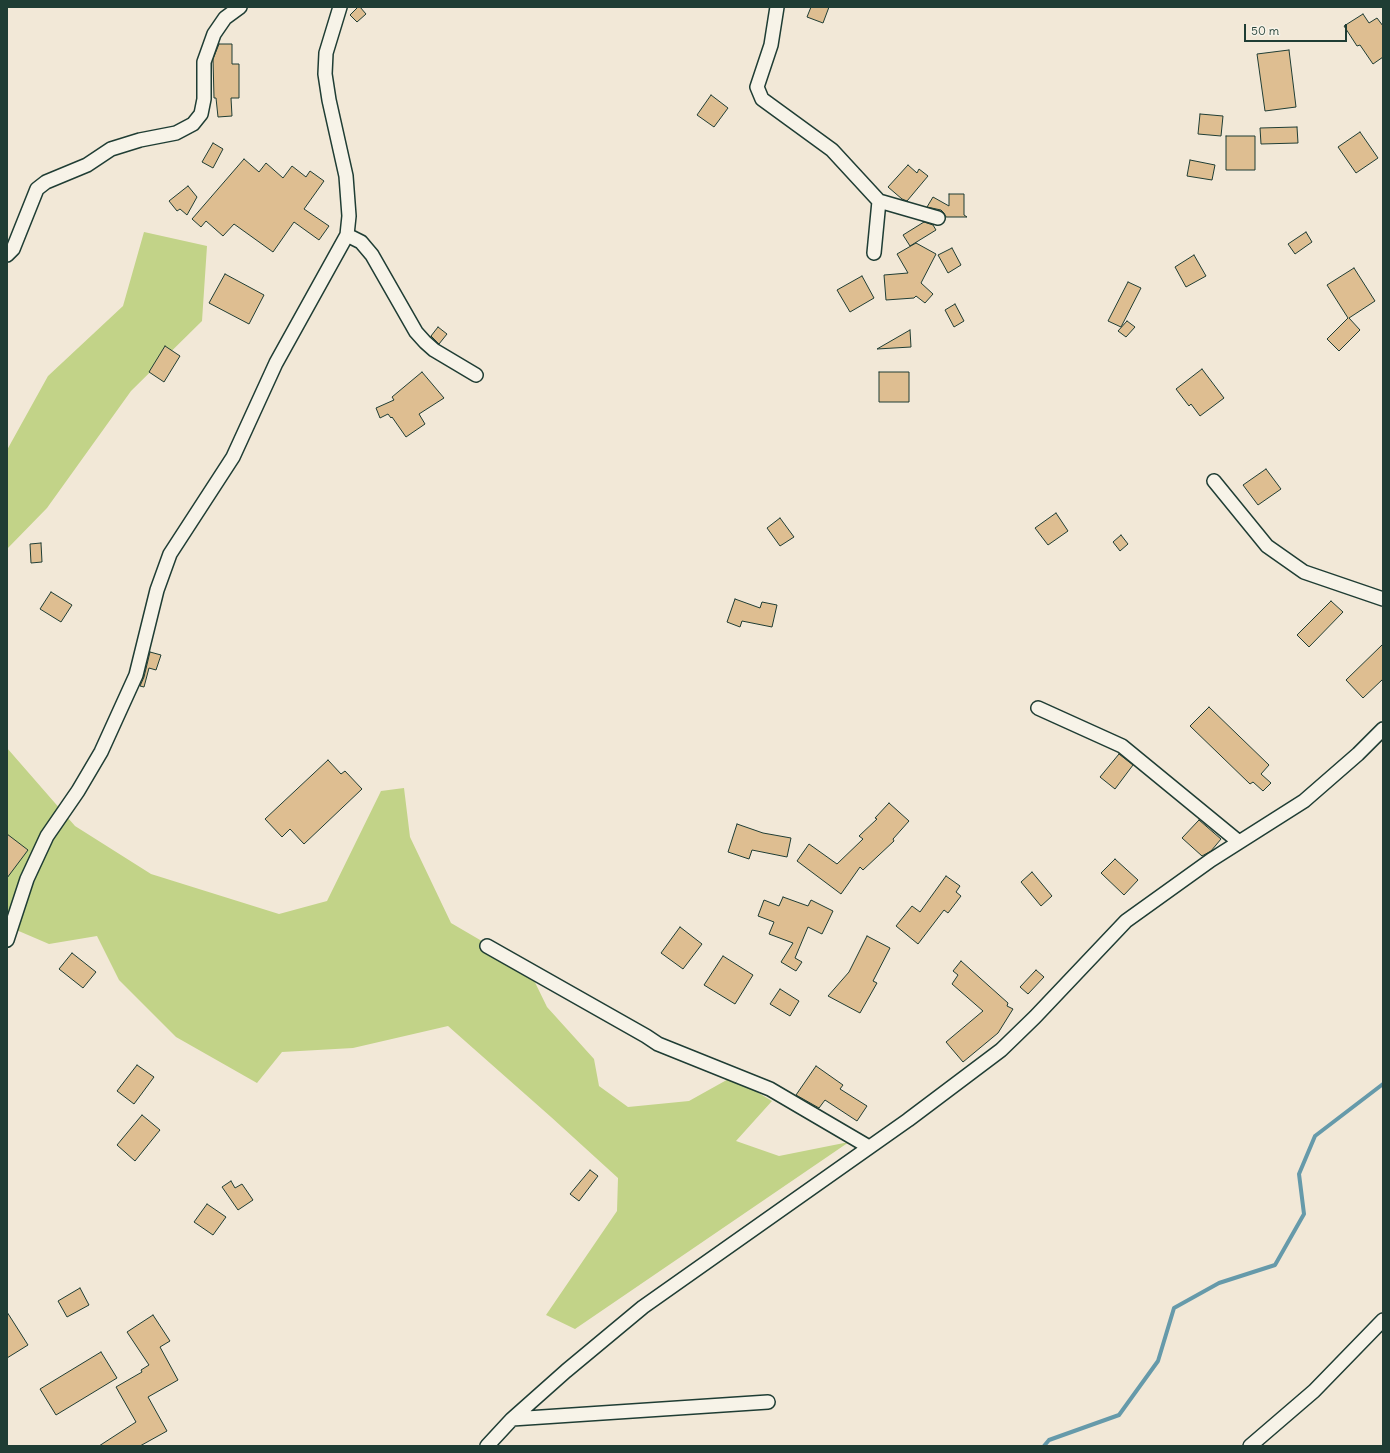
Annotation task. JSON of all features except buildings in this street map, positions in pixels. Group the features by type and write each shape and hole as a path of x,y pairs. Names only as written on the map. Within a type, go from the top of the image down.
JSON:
{"street":[{"path":"7,255 13,249 37,189 46,182 87,164 111,149 140,140 176,133 193,124 201,114 204,99 204,62 214,34 226,18 240,7"},
{"path":"7,940 27,879 47,836 78,791 100,752 136,675 158,590 170,554 233,457 276,363 347,235 349,216 346,176 329,100 325,74 326,53 340,7"},
{"path":"776,7 771,45 757,87 762,99 832,150 879,201 938,218"},
{"path":"874,253 879,201"},
{"path":"347,235 361,242 372,255 405,313 425,342 434,350 476,375"},
{"path":"1214,481 1267,546 1304,572 1383,599"},
{"path":"1038,708 1122,746 1238,842"},
{"path":"487,1446 512,1419 566,1371 643,1307 869,1148 1002,1050 1126,921 1211,860 1304,801 1358,754 1383,729"},
{"path":"488,946 658,1044 770,1089 869,1148"},
{"path":"1250,1446 1314,1391 1383,1320"},
{"path":"512,1419 768,1402"}],"green space":[{"path":"144,232 207,246 202,321 131,391 47,508 7,549 7,450 48,376 123,306"},
{"path":"7,748 75,826 151,874 279,914 327,901 381,791 404,788 410,837 451,923 528,968 547,1007 594,1059 599,1086 628,1107 689,1101 732,1077 772,1101 736,1141 779,1156 849,1142 575,1329 546,1315 617,1211 618,1178 448,1026 353,1048 282,1052 257,1083 176,1037 119,980 97,936 49,944 7,926"}],"waterway":[{"path":"1044,1446 1049,1440 1119,1415 1158,1361 1174,1308 1219,1283 1275,1265 1304,1214 1299,1174 1315,1136 1383,1084"}]}
